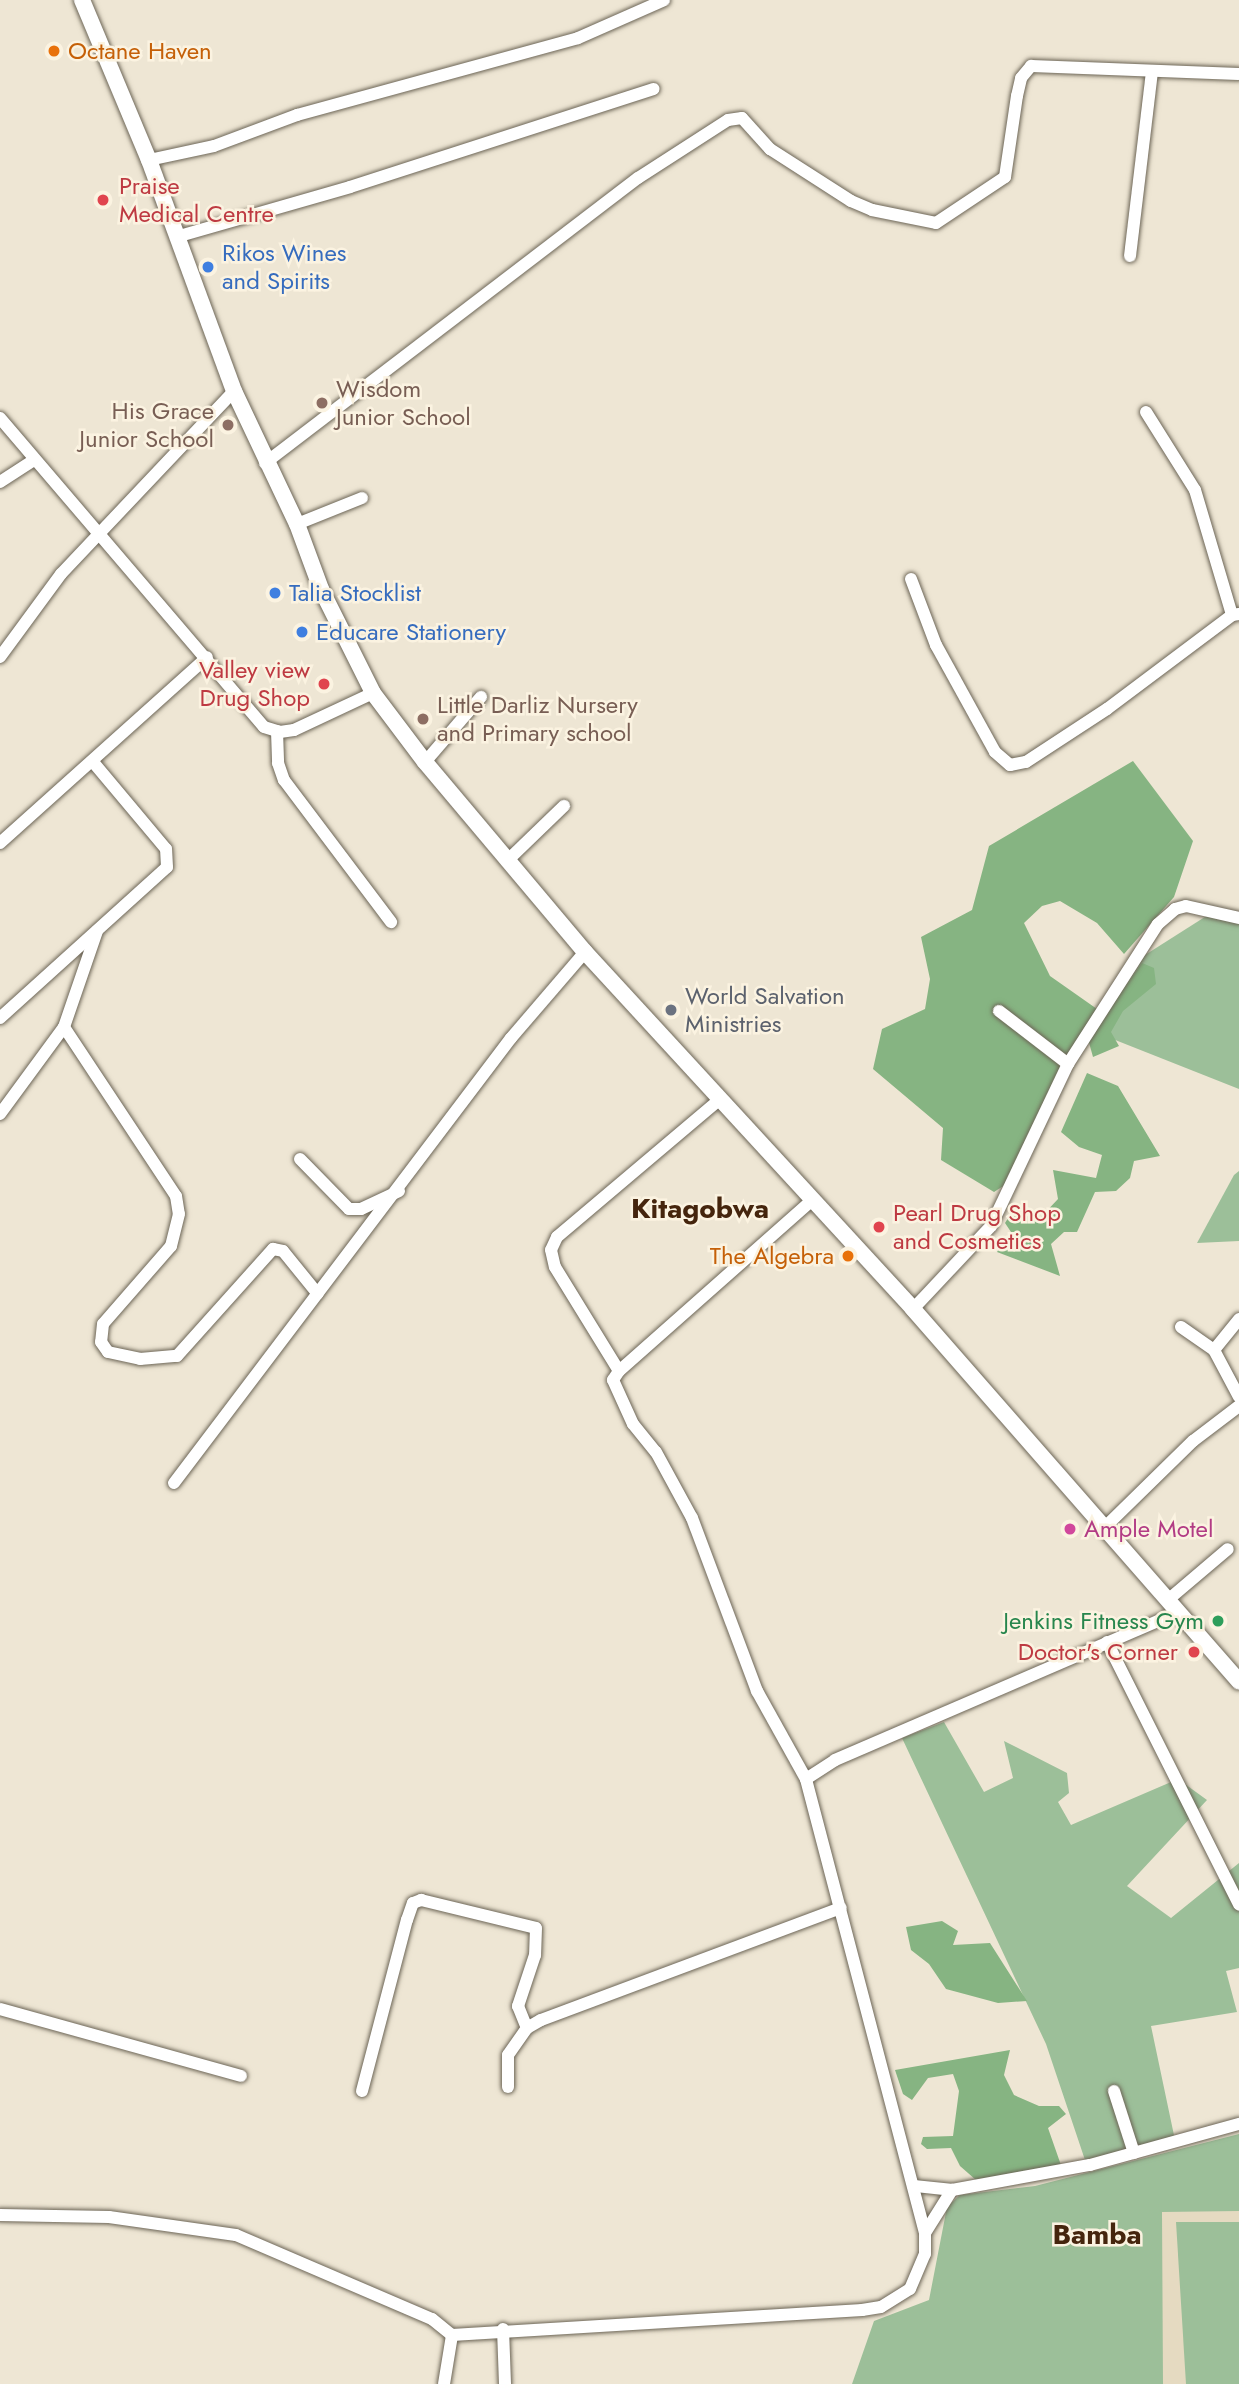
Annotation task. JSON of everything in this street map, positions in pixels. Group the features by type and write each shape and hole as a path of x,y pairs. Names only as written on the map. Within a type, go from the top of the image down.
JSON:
{"street":[{"path":"82,0 149,160 234,391 265,463 297,524 321,589 373,693 425,762 585,952 912,1309 1239,1682"},
{"path":"149,160 214,146 297,115 578,38 664,0"},
{"path":"265,463 638,178 728,120 742,118 770,149 851,201 872,210 936,223 1004,177 1017,96 1031,66 1239,74"},
{"path":"1130,256 1152,72"},
{"path":"176,236 350,187 654,89"},
{"path":"0,657 61,574 100,538 140,486 234,391"},
{"path":"911,579 936,645 995,752 1010,765 1026,762 1107,709 1236,614 1199,500 1146,412"},
{"path":"0,418 100,538 207,657 264,727 276,732 304,726 373,693"},
{"path":"0,482 34,460"},
{"path":"297,524 362,498"},
{"path":"0,843 207,657"},
{"path":"425,762 481,697"},
{"path":"276,732 278,763 284,780 391,922"},
{"path":"0,1018 97,931 169,861 166,849 93,762"},
{"path":"508,860 564,806"},
{"path":"912,1309 991,1226 1068,1064 1105,1000 1158,924 1174,909 1198,908 1239,918"},
{"path":"0,1114 64,1027 97,931"},
{"path":"174,1483 399,1191 511,1038 585,952"},
{"path":"999,1011 1068,1064"},
{"path":"64,1027 176,1196 179,1214 171,1246 103,1324 101,1342 108,1352 140,1360 177,1356 274,1249 283,1251 318,1294"},
{"path":"619,1371 555,1267 553,1243 719,1100"},
{"path":"300,1158 349,1209 361,1209 399,1191"},
{"path":"0,2215 108,2217 236,2235 432,2319 452,2335 503,2329 650,2325 881,2307 899,2299 919,2274 925,2233 915,2186 806,1779 757,1691 692,1518 623,1402 613,1380 619,1371 812,1200"},
{"path":"1214,1350 1239,1319"},
{"path":"1181,1327 1214,1350 1239,1397"},
{"path":"1103,1529 1193,1441 1239,1406"},
{"path":"806,1779 835,1760 956,1712 1107,1642 1174,1606 1228,1549"},
{"path":"1107,1642 1239,1905"},
{"path":"362,2091 413,1903 421,1900 536,1928 535,1955 518,2007 527,2028"},
{"path":"508,2087 508,2055 527,2028 631,1983 841,1908"},
{"path":"0,2009 240,2076"},
{"path":"1114,2091 1134,2153"},
{"path":"915,2186 952,2190 1134,2153 1239,2124"},
{"path":"925,2233 952,2190"},
{"path":"503,2329 505,2384"},
{"path":"444,2384 452,2335"}],"shaded area":[{"path":"1162,2211 1239,2211 1239,2384 1162,2384"}],"green space":[{"path":"1133,761 1193,841 1174,897 1124,954 1097,923 1060,901 1042,906 1024,923 1050,976 1097,1009 1008,1183 994,1192 941,1160 943,1128 873,1069 882,1029 925,1009 930,979 921,937 972,910 989,846"},
{"path":"1208,915 1239,924 1239,1089 1095,1032 1145,955"},
{"path":"1142,963 1154,968 1156,984 1123,1011 1111,1032 1119,1046 1093,1057 1088,1039"},
{"path":"1087,1073 1118,1086 1160,1156 1134,1161 1130,1178 1116,1191 1095,1192 1077,1232 1064,1232 1051,1244 1060,1276 997,1252 1011,1232 1005,1223 1010,1215 1041,1217 1058,1199 1053,1170 1096,1178 1102,1155 1079,1147 1061,1132"},
{"path":"1239,1171 1239,1241 1197,1243 1234,1175"},
{"path":"944,1722 984,1792 1013,1778 1004,1741 1067,1773 1069,1793 1058,1802 1071,1825 1178,1779 1207,1800 1127,1886 1171,1918 1239,1863 1239,1968 1226,1971 1237,2012 1151,2026 1175,2140 1086,2163 1046,2044 902,1738"},
{"path":"942,1921 958,1931 953,1945 990,1943 1027,2001 998,2003 946,1989 929,1964 911,1950 906,1927"},
{"path":"1010,2050 1004,2075 1014,2095 1039,2106 1059,2106 1066,2114 1048,2128 1062,2168 976,2180 960,2166 951,2148 927,2149 921,2144 923,2137 953,2136 959,2091 953,2074 928,2078 912,2100 903,2094 895,2070"},
{"path":"1239,2134 1239,2211 1162,2212 1163,2384 852,2384 874,2321 929,2300 947,2207 960,2195 1035,2186"},
{"path":"1176,2222 1239,2222 1239,2384 1186,2384"}],"place":[{"name":"Octane Haven","path":"54,51"},
{"name":"Praise Medical Centre","path":"103,200"},
{"name":"Rikos Wines and Spirits","path":"208,267"},
{"name":"Wisdom Junior School","path":"322,403"},
{"name":"His Grace Junior School","path":"228,425"},
{"name":"Talia Stocklist","path":"275,593"},
{"name":"Educare Stationery","path":"302,632"},
{"name":"Valley view Drug Shop","path":"324,684"},
{"name":"Little Darliz Nursery and Primary school","path":"423,719"},
{"name":"World Salvation Ministries","path":"671,1010"},
{"name":"Pearl Drug Shop and Cosmetics","path":"879,1227"},
{"name":"The Algebra","path":"848,1256"},
{"name":"Ample Motel","path":"1070,1529"},
{"name":"Jenkins Fitness Gym","path":"1218,1621"},
{"name":"Doctor's Corner","path":"1194,1652"}],"district":[{"name":"Kitagobwa","path":"700,1209"},
{"name":"Bamba","path":"1097,2235"}]}
